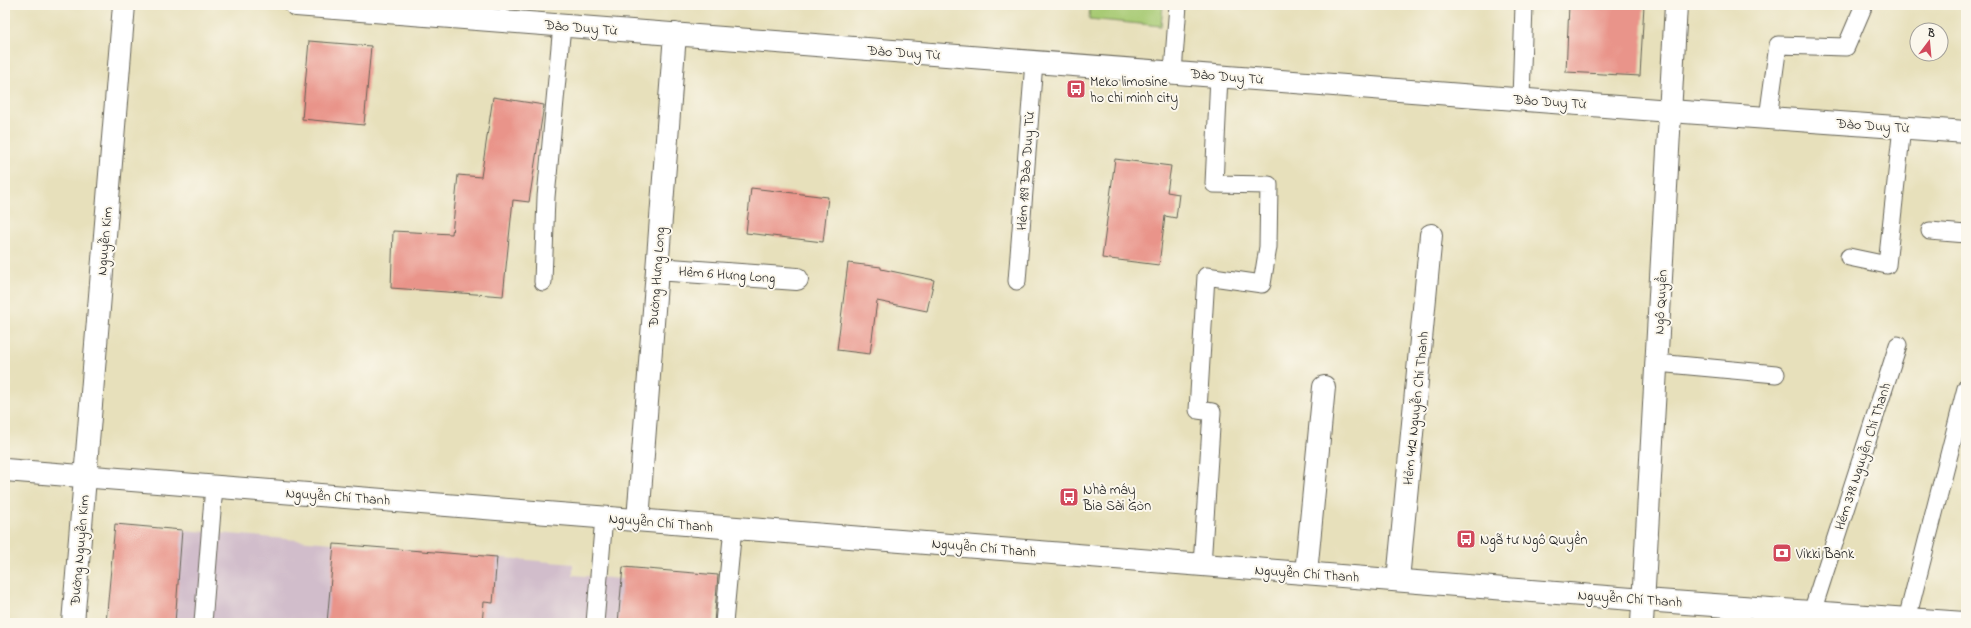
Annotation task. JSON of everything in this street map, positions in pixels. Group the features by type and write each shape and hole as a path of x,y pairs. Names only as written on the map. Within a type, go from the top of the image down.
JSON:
{"street":[{"name":"Nguyễn Kim","path":"85,476 124,5"},
{"name":"Đào Duy Từ","path":"296,5 1670,111 1966,132"},
{"name":"Ngô Quyền","path":"1642,623 1676,5"},
{"name":"Đường Hưng Long","path":"638,520 675,34"},
{"name":"Hẻm 412 Nguyễn Chí Thanh","path":"1398,580 1432,235"},
{"name":"Hẻm 6 Hưng Long","path":"657,269 797,279"},
{"path":"1306,573 1324,387"},
{"name":"Nguyễn Chí Thanh","path":"5,470 1812,612 1906,621 1964,623"},
{"name":"Đường Nguyễn Kim","path":"73,623 85,476"}],"lane":[{"path":"1173,72 1178,5"},
{"path":"1521,99 1524,5"},
{"path":"1768,118 1778,45 1846,47 1864,5"},
{"path":"543,282 546,198 562,25"},
{"name":"Hẻm 189 Đào Duy Từ","path":"1017,281 1034,62"},
{"path":"1202,565 1212,412 1198,410 1206,276 1262,284 1268,246 1269,185 1214,184 1219,76"},
{"path":"1848,257 1887,265 1902,127"},
{"path":"1930,231 1966,234"},
{"name":"Hẻm 378 Nguyễn Chí Thanh","path":"1812,612 1898,345"},
{"path":"1657,363 1776,374"},
{"path":"1906,621 1966,388"},
{"path":"203,623 214,486"},
{"path":"595,623 604,517"},
{"path":"724,623 733,527"}],"shaded area":[{"path":"115,524 573,564 573,575 622,579 623,567 718,575 714,623 106,623"}],"green space":[{"path":"1090,5 1163,5 1161,26 1089,19"}],"building":[{"path":"1569,5 1644,5 1640,76 1566,72"},
{"path":"309,41 371,46 364,125 302,119"},
{"path":"493,97 544,105 529,202 513,200 503,296 391,288 393,231 452,234 458,175 481,177"},
{"path":"1115,159 1171,166 1167,192 1179,194 1176,218 1165,216 1159,265 1102,258"},
{"path":"751,188 828,197 823,242 746,233"},
{"path":"848,263 881,267 881,269 934,280 927,311 877,301 870,354 837,350"},
{"path":"115,524 182,530 175,623 106,623"},
{"path":"334,544 497,557 493,603 484,602 482,623 327,623"},
{"path":"623,567 718,575 714,623 618,623"}],"place":[{"name":"Meko limosine ho chi minh city","path":"1076,89"},
{"name":"Nhà máy Bia Sài Gòn","path":"1069,497"},
{"name":"Ngã tư Ngô Quyền","path":"1466,539"},
{"name":"Vikki Bank","path":"1782,553"}]}
